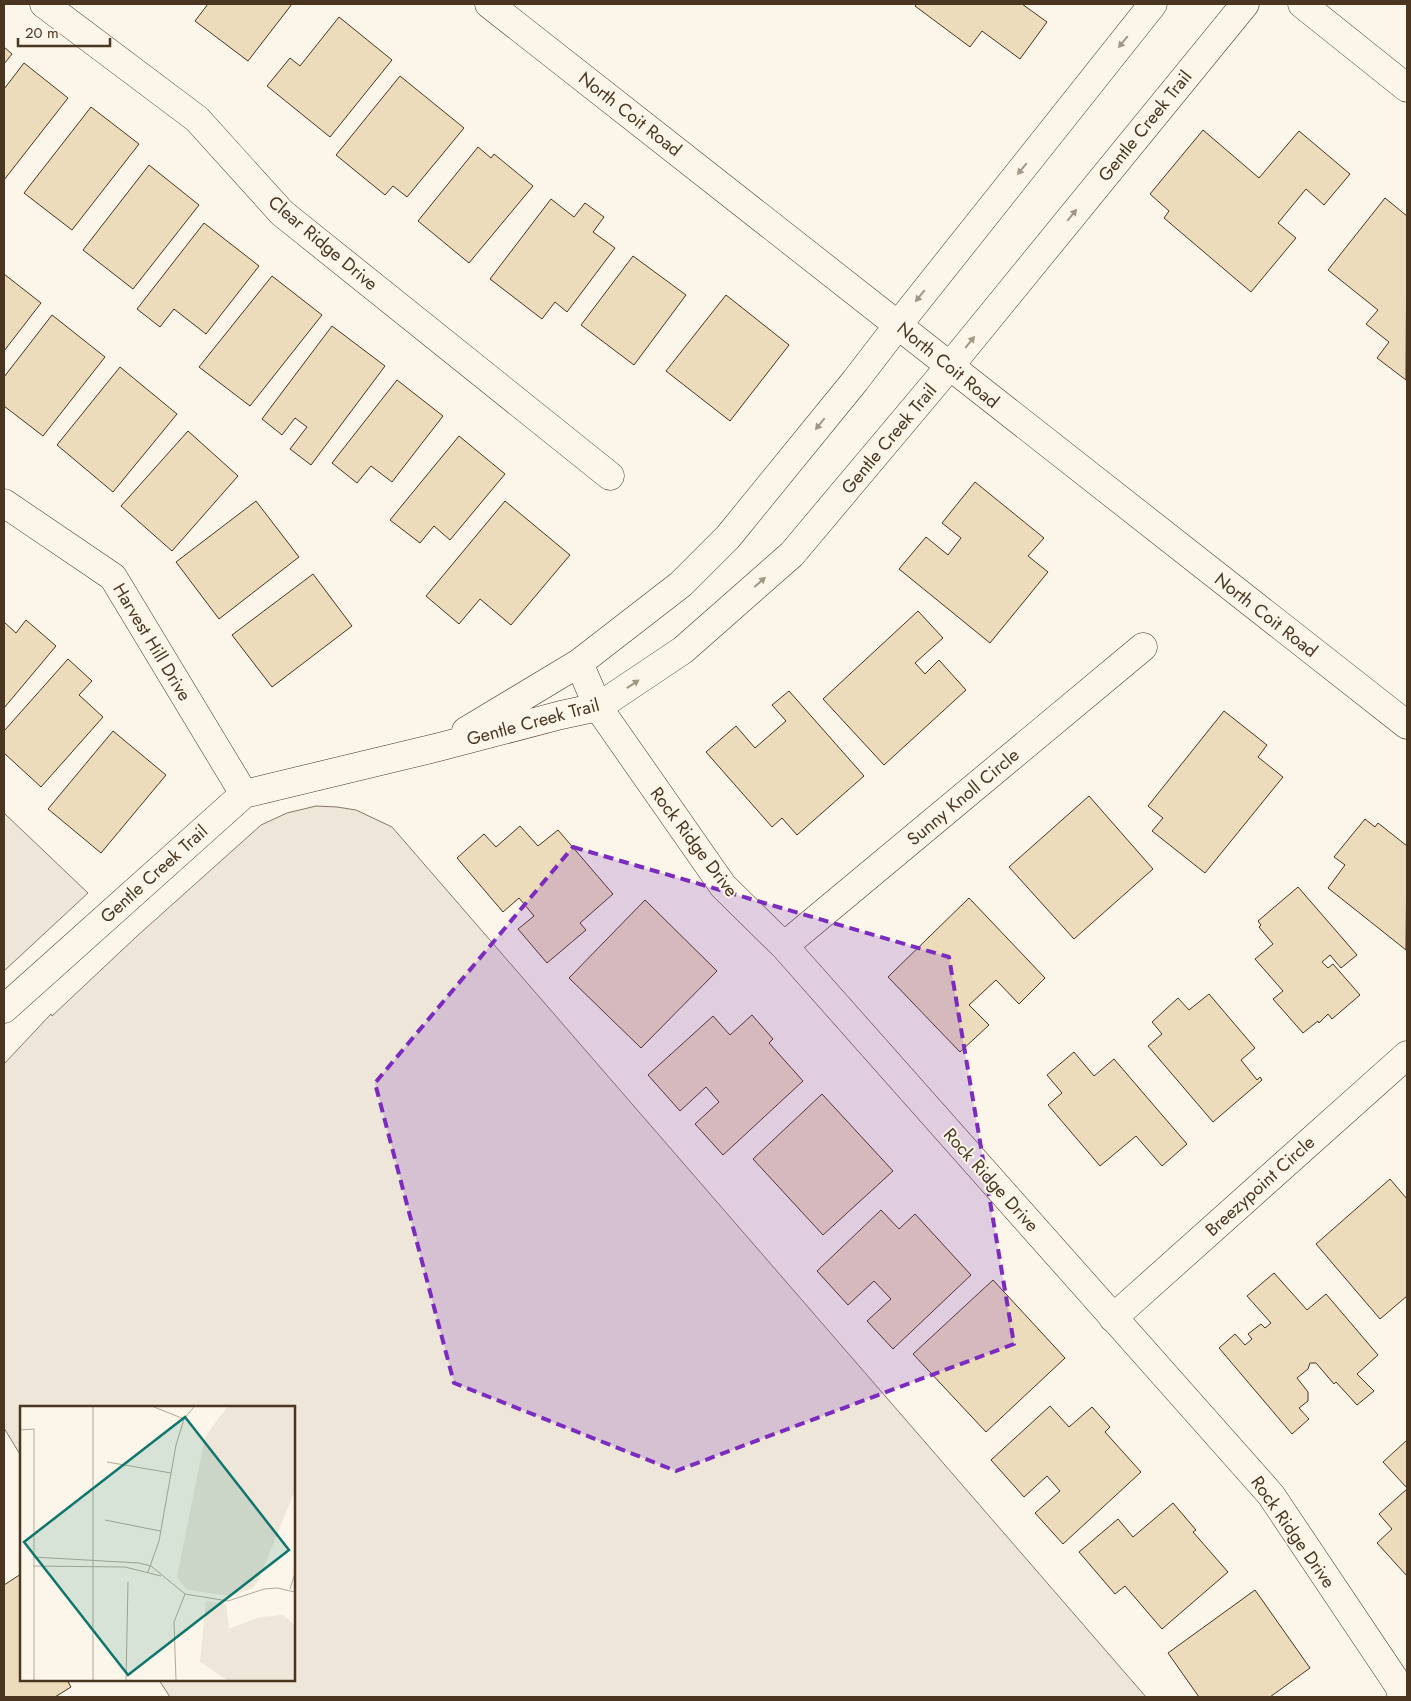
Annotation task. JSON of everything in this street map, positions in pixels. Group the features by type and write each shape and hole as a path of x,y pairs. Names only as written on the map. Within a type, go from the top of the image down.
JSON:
{"street":[{"name":"Clear Ridge Drive","path":"44,4 197,119 282,213 610,476"},
{"name":"North Coit Road","path":"489,4 1407,725"},
{"name":"Gentle Creek Trail","path":"439,748 579,663 680,584 728,537 855,381 1153,4"},
{"name":"Gentle Creek Trail","path":"4,1009 244,794 439,748 598,707 683,650 792,554 950,367 1244,4"},
{"path":"1302,4 1407,88"},
{"name":"Harvest Hill Drive","path":"4,503 113,577 244,794"},
{"name":"Sunny Knoll Circle","path":"784,946 1143,647"},
{"name":"Rock Ridge Drive","path":"579,663 598,707 723,886 784,946 1271,1495 1403,1688"},
{"name":"Breezypoint Circle","path":"1113,1318 1407,1055"}],"highlighted area":[{"path":"573,847 949,957 1014,1344 676,1471 454,1383 375,1083"}],"shaded area":[{"path":"316,806 337,807 356,810 392,827 1146,1697 170,1697 160,1681 295,1681 295,1406 20,1406 20,1454 4,1428 4,1064 51,1014 52,1016 136,937 261,825 287,813"},
{"path":"4,813 88,893 4,971"}],"building":[{"path":"208,4 292,4 248,61 195,21"},
{"path":"917,4 1022,4 1047,22 1020,59 982,31 970,47 915,6"},
{"path":"339,17 392,60 330,137 267,86 290,58 300,66"},
{"path":"4,47 12,54 4,64"},
{"path":"24,63 68,98 4,180 4,89"},
{"path":"400,76 464,128 407,197 393,186 385,195 336,155"},
{"path":"91,107 139,144 72,230 24,193"},
{"path":"1203,130 1259,178 1299,131 1350,174 1324,205 1306,189 1278,223 1296,238 1251,292 1164,218 1169,211 1150,194"},
{"path":"478,147 491,158 494,154 533,186 469,263 418,221"},
{"path":"149,165 199,205 133,289 83,250"},
{"path":"1385,198 1407,216 1406,380 1377,358 1389,342 1366,324 1378,310 1328,270"},
{"path":"551,199 574,217 585,203 604,217 593,232 615,248 567,312 555,302 542,319 490,279"},
{"path":"204,223 259,266 206,334 174,309 160,327 137,309"},
{"path":"633,256 686,295 634,365 581,325"},
{"path":"4,274 41,303 4,351"},
{"path":"272,276 322,315 250,406 199,367"},
{"path":"726,295 789,345 730,421 666,371"},
{"path":"52,315 105,357 43,436 4,406 4,377"},
{"path":"332,326 385,366 311,465 290,449 307,427 295,418 282,435 262,419"},
{"path":"120,367 177,414 113,492 57,445"},
{"path":"397,380 443,416 392,482 371,466 357,483 332,463"},
{"path":"188,431 238,476 172,551 121,506"},
{"path":"459,436 505,474 450,540 434,526 420,543 390,520"},
{"path":"975,482 1044,538 1028,556 1048,572 990,643 899,569 926,537 948,555 961,538 942,523"},
{"path":"256,501 299,557 219,619 176,562"},
{"path":"505,501 570,555 511,625 480,599 459,624 426,596"},
{"path":"313,574 352,626 272,687 232,635"},
{"path":"918,611 943,638 915,663 925,674 939,660 966,690 884,765 823,699"},
{"path":"26,620 56,646 4,708 4,622 16,633"},
{"path":"68,659 92,681 79,695 103,717 41,787 4,753 4,731"},
{"path":"789,691 864,776 797,835 782,818 772,827 706,752 736,726 755,748 786,721 772,705"},
{"path":"1224,711 1267,745 1258,757 1283,777 1205,873 1152,831 1163,818 1148,806"},
{"path":"113,731 166,775 101,853 48,809"},
{"path":"1089,796 1153,869 1074,939 1009,867"},
{"path":"1365,819 1375,827 1378,823 1407,846 1406,950 1328,888 1345,865 1334,857"},
{"path":"520,826 538,846 558,830 613,894 580,923 586,930 547,963 518,929 534,916 519,898 503,912 457,858 484,834 496,847"},
{"path":"1298,887 1357,955 1341,968 1330,955 1322,962 1328,968 1333,964 1360,995 1332,1019 1328,1014 1319,1023 1318,1021 1303,1033 1273,999 1283,991 1255,959 1273,944 1259,927 1261,925 1258,921"},
{"path":"969,898 1045,978 1019,1004 996,980 969,1005 989,1025 960,1052 888,977"},
{"path":"645,900 717,971 641,1048 569,978"},
{"path":"1209,994 1255,1048 1241,1060 1257,1080 1260,1077 1262,1080 1213,1122 1148,1046 1162,1034 1152,1022 1178,998 1189,1010"},
{"path":"752,1015 773,1039 769,1043 803,1081 723,1155 695,1124 719,1102 706,1087 680,1111 648,1075 713,1016 730,1035"},
{"path":"1074,1052 1094,1076 1114,1059 1187,1144 1162,1166 1136,1136 1100,1166 1048,1105 1062,1093 1047,1075"},
{"path":"822,1094 893,1171 823,1235 753,1159"},
{"path":"1390,1179 1407,1199 1407,1296 1380,1319 1316,1244"},
{"path":"881,1210 899,1229 915,1214 971,1275 893,1349 867,1321 891,1299 874,1281 848,1305 817,1271"},
{"path":"1274,1273 1307,1310 1326,1294 1378,1355 1357,1374 1374,1391 1357,1405 1336,1382 1334,1384 1316,1363 1310,1363 1308,1369 1297,1378 1308,1392 1308,1401 1299,1408 1309,1419 1292,1434 1219,1348 1235,1334 1245,1345 1252,1339 1248,1334 1261,1324 1265,1328 1271,1323 1247,1296"},
{"path":"993,1280 1065,1358 986,1432 913,1354"},
{"path":"1050,1406 1069,1427 1092,1407 1110,1427 1105,1432 1141,1472 1063,1544 1035,1513 1060,1491 1047,1476 1024,1497 991,1460"},
{"path":"1407,1440 1407,1488 1383,1462"},
{"path":"1407,1489 1407,1576 1377,1543 1392,1529 1379,1514"},
{"path":"1173,1503 1196,1530 1193,1532 1228,1572 1162,1629 1125,1586 1115,1594 1079,1552 1118,1519 1133,1537"},
{"path":"20,1575 20,1681 68,1681 71,1687 55,1697 4,1697 4,1585"},
{"path":"1255,1590 1310,1668 1270,1697 1199,1697 1168,1653"}]}
